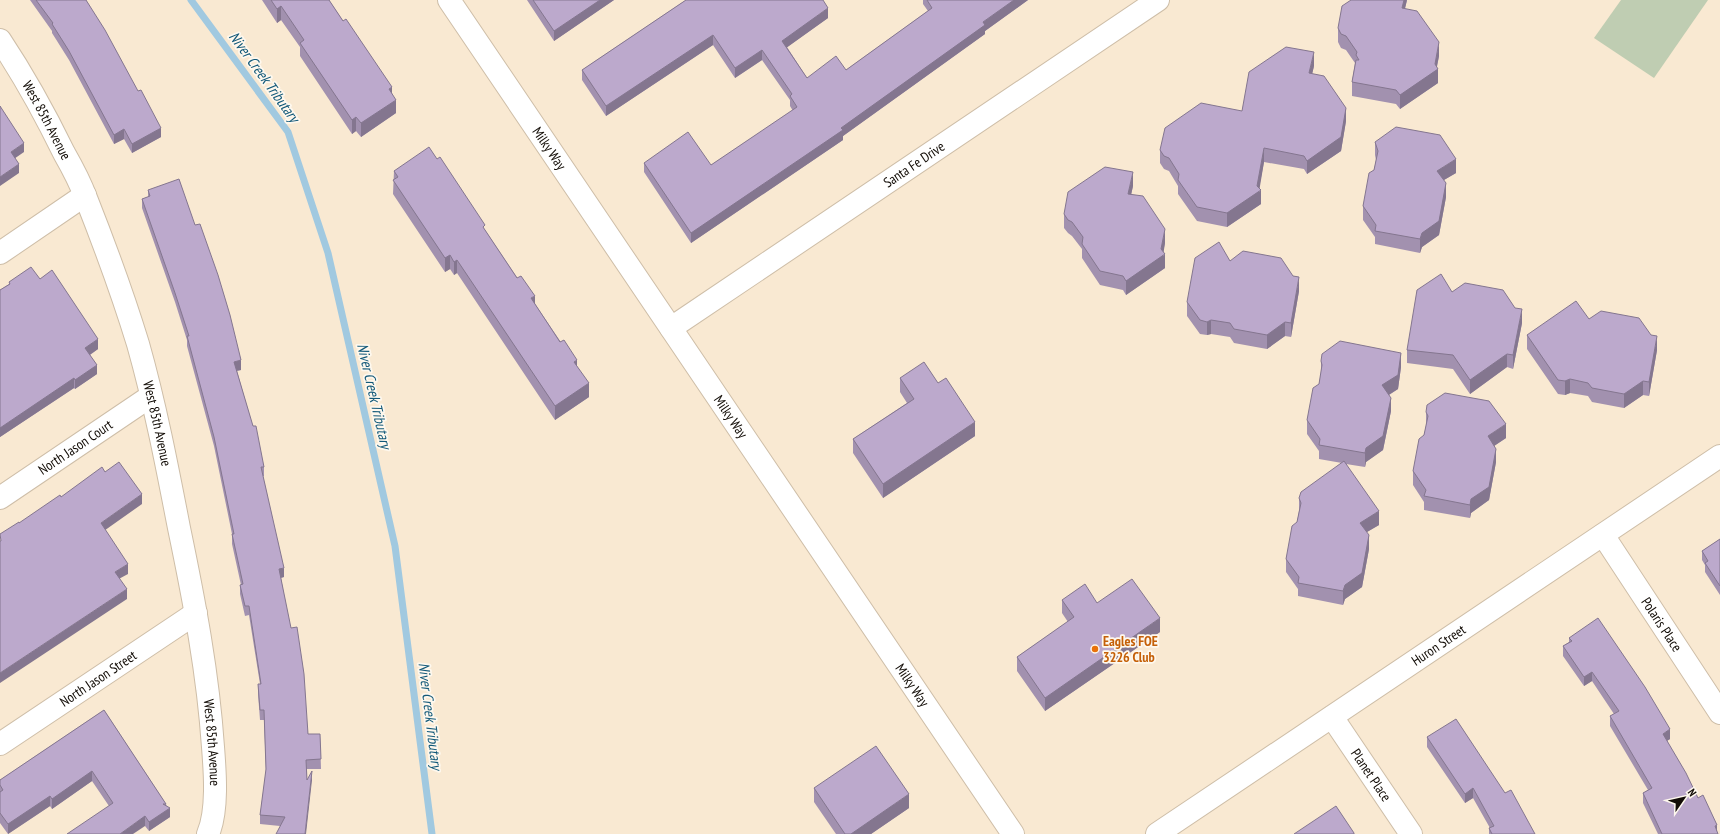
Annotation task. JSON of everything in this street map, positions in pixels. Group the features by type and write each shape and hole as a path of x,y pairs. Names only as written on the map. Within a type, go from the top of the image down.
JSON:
{"street":[{"name":"Milky Way","path":"449,0 1013,834"},
{"name":"Santa Fe Drive","path":"671,328 1158,0"},
{"name":"West 85th Avenue","path":"0,40 23,75 85,195 122,293 138,345 151,396 196,613 210,705 215,764 215,798 208,834"},
{"path":"0,253 85,195"},
{"name":"North Jason Court","path":"0,498 151,396"},
{"name":"Huron Street","path":"1157,834 1720,456"},
{"name":"Polaris Place","path":"1603,535 1720,713"},
{"name":"North Jason Street","path":"0,744 196,613"},
{"name":"Planet Place","path":"1332,717 1411,834"}],"green space":[{"path":"1621,0 1708,0 1654,78 1594,38"}],"building":[{"path":"36,0 86,0 105,30 138,91 141,90 161,128 132,144 124,129 114,135 69,51 52,24 53,23"},
{"path":"271,0 329,0 343,21 346,19 392,87 389,89 396,100 361,123 356,117 352,120 300,43 304,40 281,6 277,9"},
{"path":"533,0 600,0 554,31"},
{"path":"686,0 823,0 828,8 782,41 807,78 836,56 846,70 932,8 927,0 1014,0 983,22 985,25 841,128 843,130 691,233 644,163 688,132 711,165 797,107 790,96 792,94 762,50 735,68 713,35 606,106 582,70"},
{"path":"1351,0 1404,0 1402,8 1417,11 1439,42 1435,64 1438,69 1400,95 1396,90 1352,82 1356,60 1359,60 1356,55 1357,52 1346,36 1341,34 1338,28 1342,6"},
{"path":"1286,47 1314,52 1309,73 1324,76 1346,108 1341,137 1307,161 1304,156 1264,148 1257,186 1261,190 1227,213 1197,207 1178,180 1179,174 1169,158 1164,156 1160,150 1165,128 1201,103 1242,111 1249,72"},
{"path":"0,106 24,143 11,152 19,164 0,177"},
{"path":"1396,127 1440,135 1456,159 1437,171 1446,183 1439,221 1422,233 1420,239 1375,231 1376,225 1363,206 1369,173 1374,170 1378,151 1375,142"},
{"path":"429,147 437,159 440,157 485,225 483,227 517,278 521,276 535,296 531,298 560,342 564,340 577,360 574,362 589,383 555,406 457,260 454,262 450,255 445,258 393,180 398,177 394,171"},
{"path":"1105,167 1133,172 1128,194 1143,196 1165,229 1161,249 1165,254 1126,281 1123,276 1100,271 1082,244 1083,237 1064,214 1068,192"},
{"path":"179,179 195,225 200,224 230,315 241,360 234,362 253,426 256,426 264,467 261,467 284,568 279,569 291,628 297,627 304,674 308,734 320,734 321,759 306,760 307,780 312,771 305,834 276,834 285,817 260,815 266,769 264,710 260,710 258,684 261,684 249,606 245,606 240,585 243,584 232,534 234,534 214,437 187,336 189,336 142,199 150,196 148,190"},
{"path":"1219,242 1230,261 1243,251 1281,258 1293,276 1299,277 1291,323 1285,322 1267,335 1234,329 1230,323 1211,320 1207,322 1200,320 1187,302 1195,258"},
{"path":"31,267 40,279 52,270 98,339 85,348 97,365 75,380 74,378 0,428 0,290"},
{"path":"1441,274 1452,292 1465,283 1503,290 1515,308 1522,309 1513,355 1507,354 1470,380 1453,355 1407,350 1417,290"},
{"path":"1576,301 1589,319 1601,311 1639,318 1651,335 1657,336 1649,382 1643,381 1624,394 1592,388 1588,383 1570,379 1565,381 1558,380 1527,335"},
{"path":"1340,341 1401,353 1398,375 1382,385 1391,398 1383,436 1366,448 1365,453 1319,445 1320,439 1307,420 1313,388 1319,384 1322,354"},
{"path":"924,362 938,383 946,378 975,422 883,484 853,439 914,399 900,378"},
{"path":"1445,393 1489,401 1506,424 1488,436 1496,449 1489,487 1471,499 1470,505 1424,496 1426,490 1413,471 1419,439 1424,435 1428,416 1426,412 1427,405"},
{"path":"1344,461 1379,511 1360,523 1369,535 1362,573 1345,585 1343,591 1298,583 1299,577 1286,559 1292,526 1297,522 1301,503 1299,498 1301,492"},
{"path":"119,462 142,494 101,523 128,564 115,572 127,589 0,673 0,534 60,495 61,497 102,467 105,472"},
{"path":"1720,539 1720,586 1705,563 1708,561 1702,551"},
{"path":"1132,579 1160,618 1045,698 1017,657 1074,617 1062,600 1085,584 1097,603"},
{"path":"1598,618 1645,687 1670,729 1663,734 1686,773 1698,798 1703,795 1717,825 1715,826 1718,834 1662,834 1643,793 1652,788 1610,716 1619,711 1592,672 1584,677 1563,646 1572,641 1569,638"},
{"path":"104,710 166,804 163,804 170,808 149,822 145,816 120,834 67,834 113,803 92,771 52,799 50,796 8,824 0,813 0,792 3,790 0,785 0,780"},
{"path":"1456,719 1505,793 1511,790 1535,834 1492,834 1489,828 1494,826 1473,788 1465,794 1427,737"},
{"path":"876,746 909,794 851,834 845,834 814,788"},
{"path":"1336,806 1354,834 1294,834"}],"waterway":[{"name":"Niver Creek Tributary","path":"191,0 288,132 328,253 395,546 432,834"}],"place":[{"name":"Eagles FOE 3226 Club","path":"1095,649"}]}
